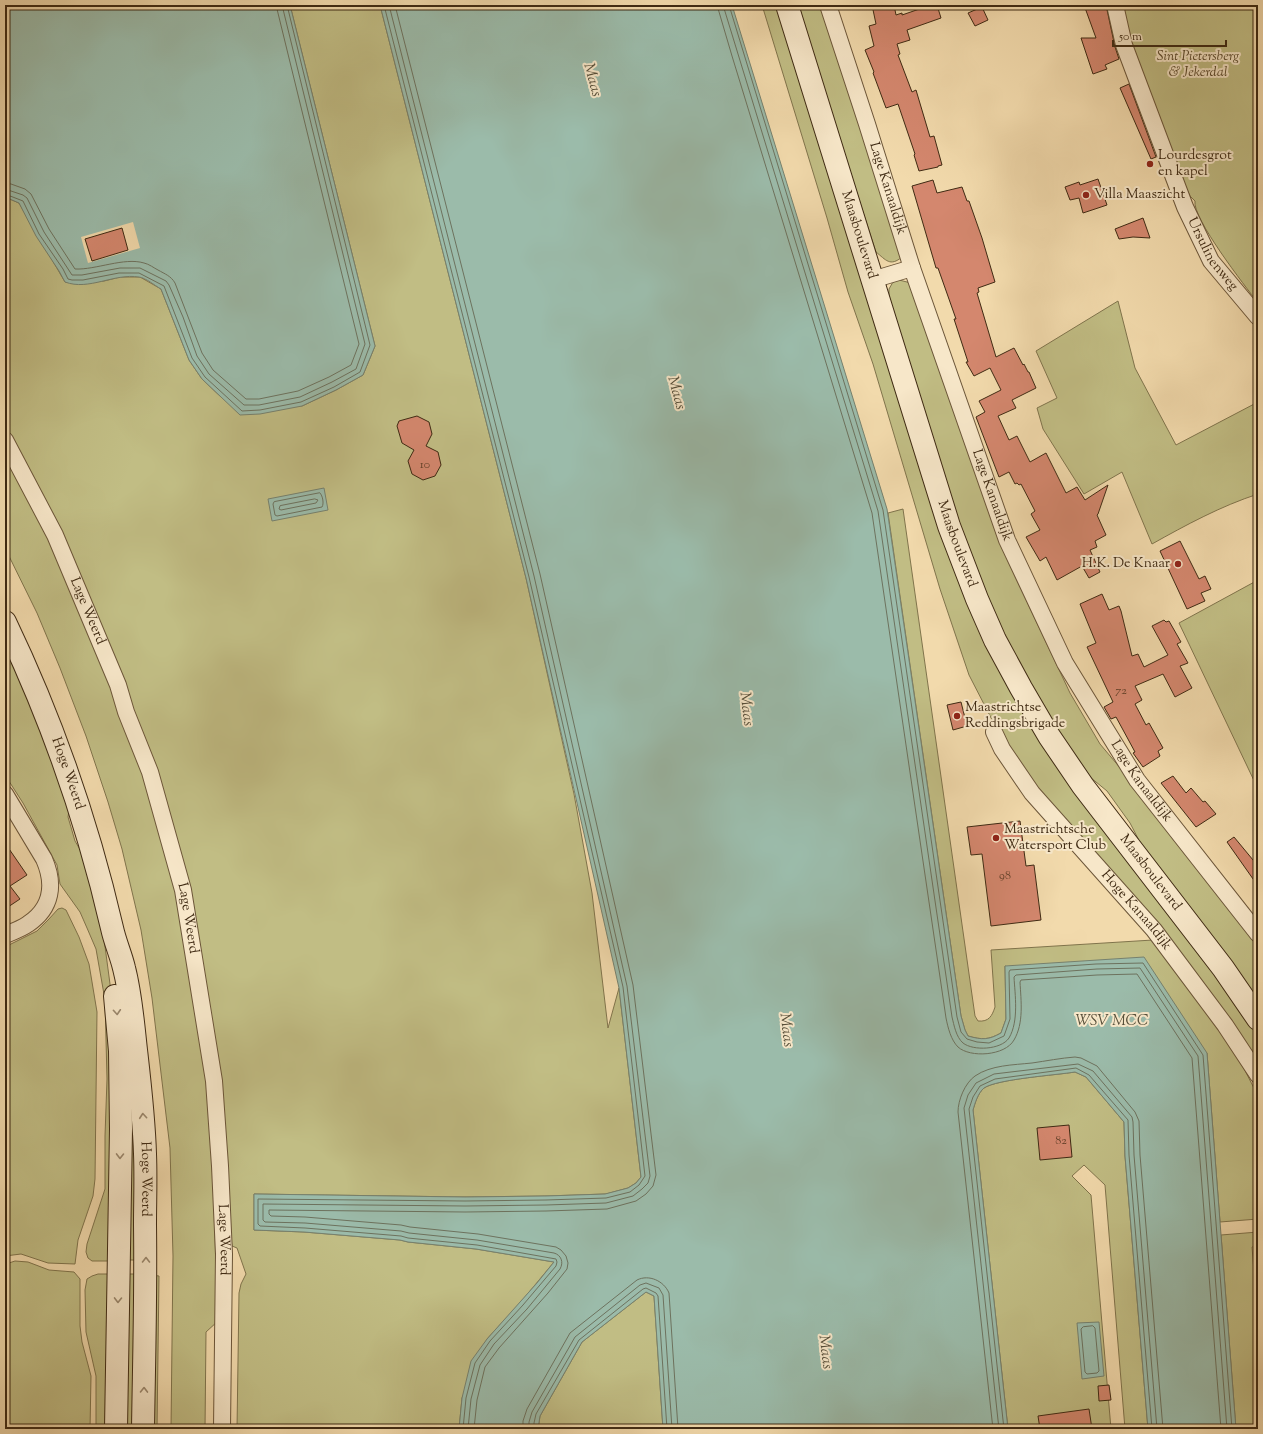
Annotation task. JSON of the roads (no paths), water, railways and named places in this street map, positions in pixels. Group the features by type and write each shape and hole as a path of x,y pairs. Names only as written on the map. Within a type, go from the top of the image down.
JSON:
{"main road":[{"name":"Maasboulevard","path":"787,5 949,526 977,598 1007,663 1049,736 1083,786 1223,968 1258,1019"},
{"name":"Hoge Weerd","path":"5,622 45,709 67,770 94,854 113,931 124,968 130,1000 140,1085 145,1154 146,1269 143,1429"},
{"name":"Hoge Weerd","path":"113,931 114,970 120,1051 121,1129 116,1429"}],"street":[{"name":"Lage Kanaaldijk","path":"828,5 912,268 1007,540 1065,663 1137,780 1258,934"},
{"name":"Ursulinenweg","path":"1115,5 1124,44 1192,220 1210,261 1258,316"},
{"path":"872,280 912,268"},
{"name":"Lage Weerd","path":"5,440 55,535 118,685 126,712 150,772 183,890 215,1089 224,1254 222,1429"},
{"name":"Hoge Kanaaldijk","path":"994,732 1002,749 1032,792 1154,930 1225,1025 1258,1075"},
{"path":"5,794 48,868 51,881 50,894 44,907 27,924 5,935"}],"water":[{"path":"5,5 290,5 375,346 363,375 302,406 260,414 240,415 202,379 189,360 161,289 147,280 130,276 83,284 65,282 36,236 19,203 5,197"},
{"path":"380,5 732,5 887,509 961,1016 965,1030 968,1036 981,1039 993,1037 1001,1033 1006,1019 1005,966 1144,957 1207,1053 1236,1429 1148,1429 1125,1156 1124,1122 1086,1077 1075,1072 1001,1082 991,1085 984,1088 980,1093 973,1110 1008,1429 663,1429 654,1296 646,1292 582,1342 540,1416 538,1429 459,1429 462,1398 471,1361 487,1339 554,1262 476,1249 400,1240 304,1232 254,1230 254,1194 465,1197 605,1194 628,1188 636,1183 641,1177 619,988 526,578"},
{"path":"324,488 328,510 272,521 268,499"},
{"path":"1099,1322 1104,1376 1082,1379 1077,1323"}],"place":[{"name":"Lourdesgrot en kapel","path":"1150,164"},
{"name":"Villa Maaszicht","path":"1086,195"},
{"name":"H.K. De Knaar","path":"1178,564"},
{"name":"Maastrichtse Reddingsbrigade","path":"957,716"},
{"name":"Maastrichtsche Watersport Club","path":"996,838"}],"park label":[{"name":"Sint Pietersberg & Jekerdal","path":"1198,66"}],"water label":[{"name":"Maas","path":"592,80"},
{"name":"Maas","path":"676,393"},
{"name":"Maas","path":"746,709"},
{"name":"WSV MCC","path":"1112,1021"},
{"name":"Maas","path":"786,1030"},
{"name":"Maas","path":"825,1352"}]}
